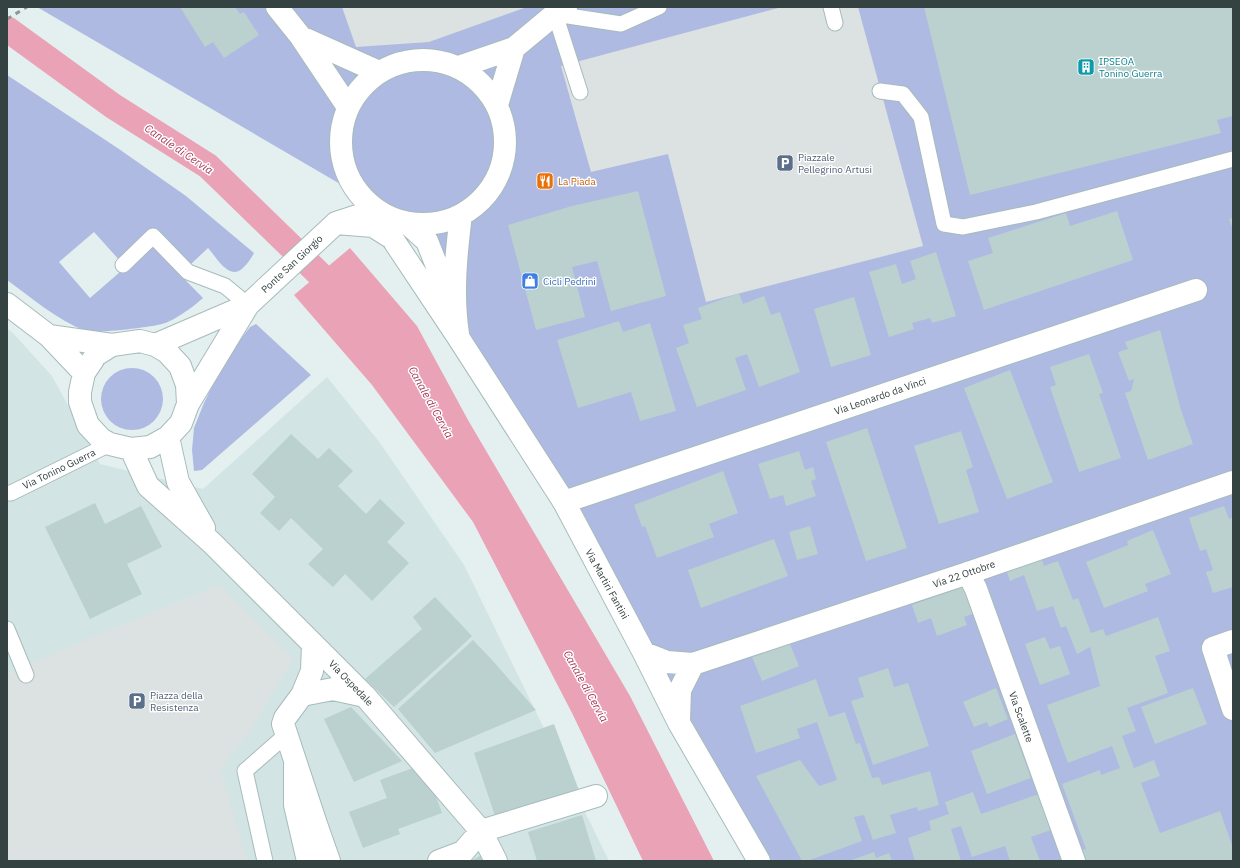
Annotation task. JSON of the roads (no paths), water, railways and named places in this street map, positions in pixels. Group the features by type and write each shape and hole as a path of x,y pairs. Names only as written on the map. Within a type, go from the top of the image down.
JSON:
{"street":[{"path":"277,7 301,37 348,108"},
{"path":"458,67 514,48 561,10"},
{"path":"301,37 379,72"},
{"path":"497,105 514,48"},
{"path":"432,59 458,67 481,83 497,105 505,130 505,155 497,180 482,200 461,215 435,224 407,223 390,218 376,210 362,197 351,182 342,158 341,132 348,108 361,88 379,72 405,61 432,59"},
{"path":"336,223 351,182"},
{"path":"336,223 376,210"},
{"path":"454,310 456,255 461,215"},
{"path":"336,223 373,226 392,238 458,337"},
{"name":"Ponte San Giorgio","path":"248,305 336,223"},
{"path":"407,223 427,241 454,310"},
{"name":"Via Leonardo da Vinci","path":"564,502 1196,290"},
{"path":"7,304 49,336 84,373"},
{"path":"155,345 248,305"},
{"path":"112,345 96,355 84,373 80,392 80,402 88,425 101,438 110,444 131,449 150,447 168,437 181,423 188,404 248,305"},
{"name":"Via Martiri Fantini","path":"454,310 458,337 564,502 644,653 679,723 759,861"},
{"path":"49,336 112,345 140,341 155,345 167,352 180,366 187,385 188,404"},
{"path":"168,437 178,482 212,543"},
{"path":"131,449 148,486 212,543"},
{"name":"Via 22 Ottobre","path":"644,653 667,662 693,664 968,573 1233,482"},
{"name":"Via Ospedale","path":"212,543 365,696 481,831 496,861"},
{"name":"Via Scalette","path":"968,573 1074,861"},
{"path":"1233,641 1213,648 1233,709"},
{"path":"313,644 312,671 302,695 285,718 283,724 329,861"},
{"path":"679,723 680,690 693,664"},
{"path":"302,695 333,689 365,696"},
{"path":"295,763 295,805 308,861"},
{"path":"439,861 463,852 481,831 596,796"}],"lane":[{"path":"580,92 561,10 621,24 659,7"},
{"path":"831,7 835,23"},
{"path":"880,91 903,94 921,117 944,224 963,227 1036,212 1233,159"},
{"path":"123,265 153,236 188,272 225,286 248,305"},
{"name":"Via Tonino Guerra","path":"7,493 11,493 110,444"},
{"path":"7,629 26,674"},
{"path":"265,861 245,771 286,735"}],"water":[{"path":"350,248 417,326 468,420 630,696 714,861 643,861 572,713 473,522 372,385 294,295"}],"waterway":[{"name":"Canale di Cervia","path":"7,29 113,106 208,166 345,299"}],"railway":[{"path":"7,19 27,7"}],"place":[{"name":"IPSEOA Tonino Guerra","path":"1086,67"},
{"name":"Piazzale Pellegrino Artusi","path":"785,163"},
{"name":"La Piada","path":"545,181"},
{"name":"Cicli Pedrini","path":"530,281"},
{"name":"Piazza della Resistenza","path":"137,701"}]}
